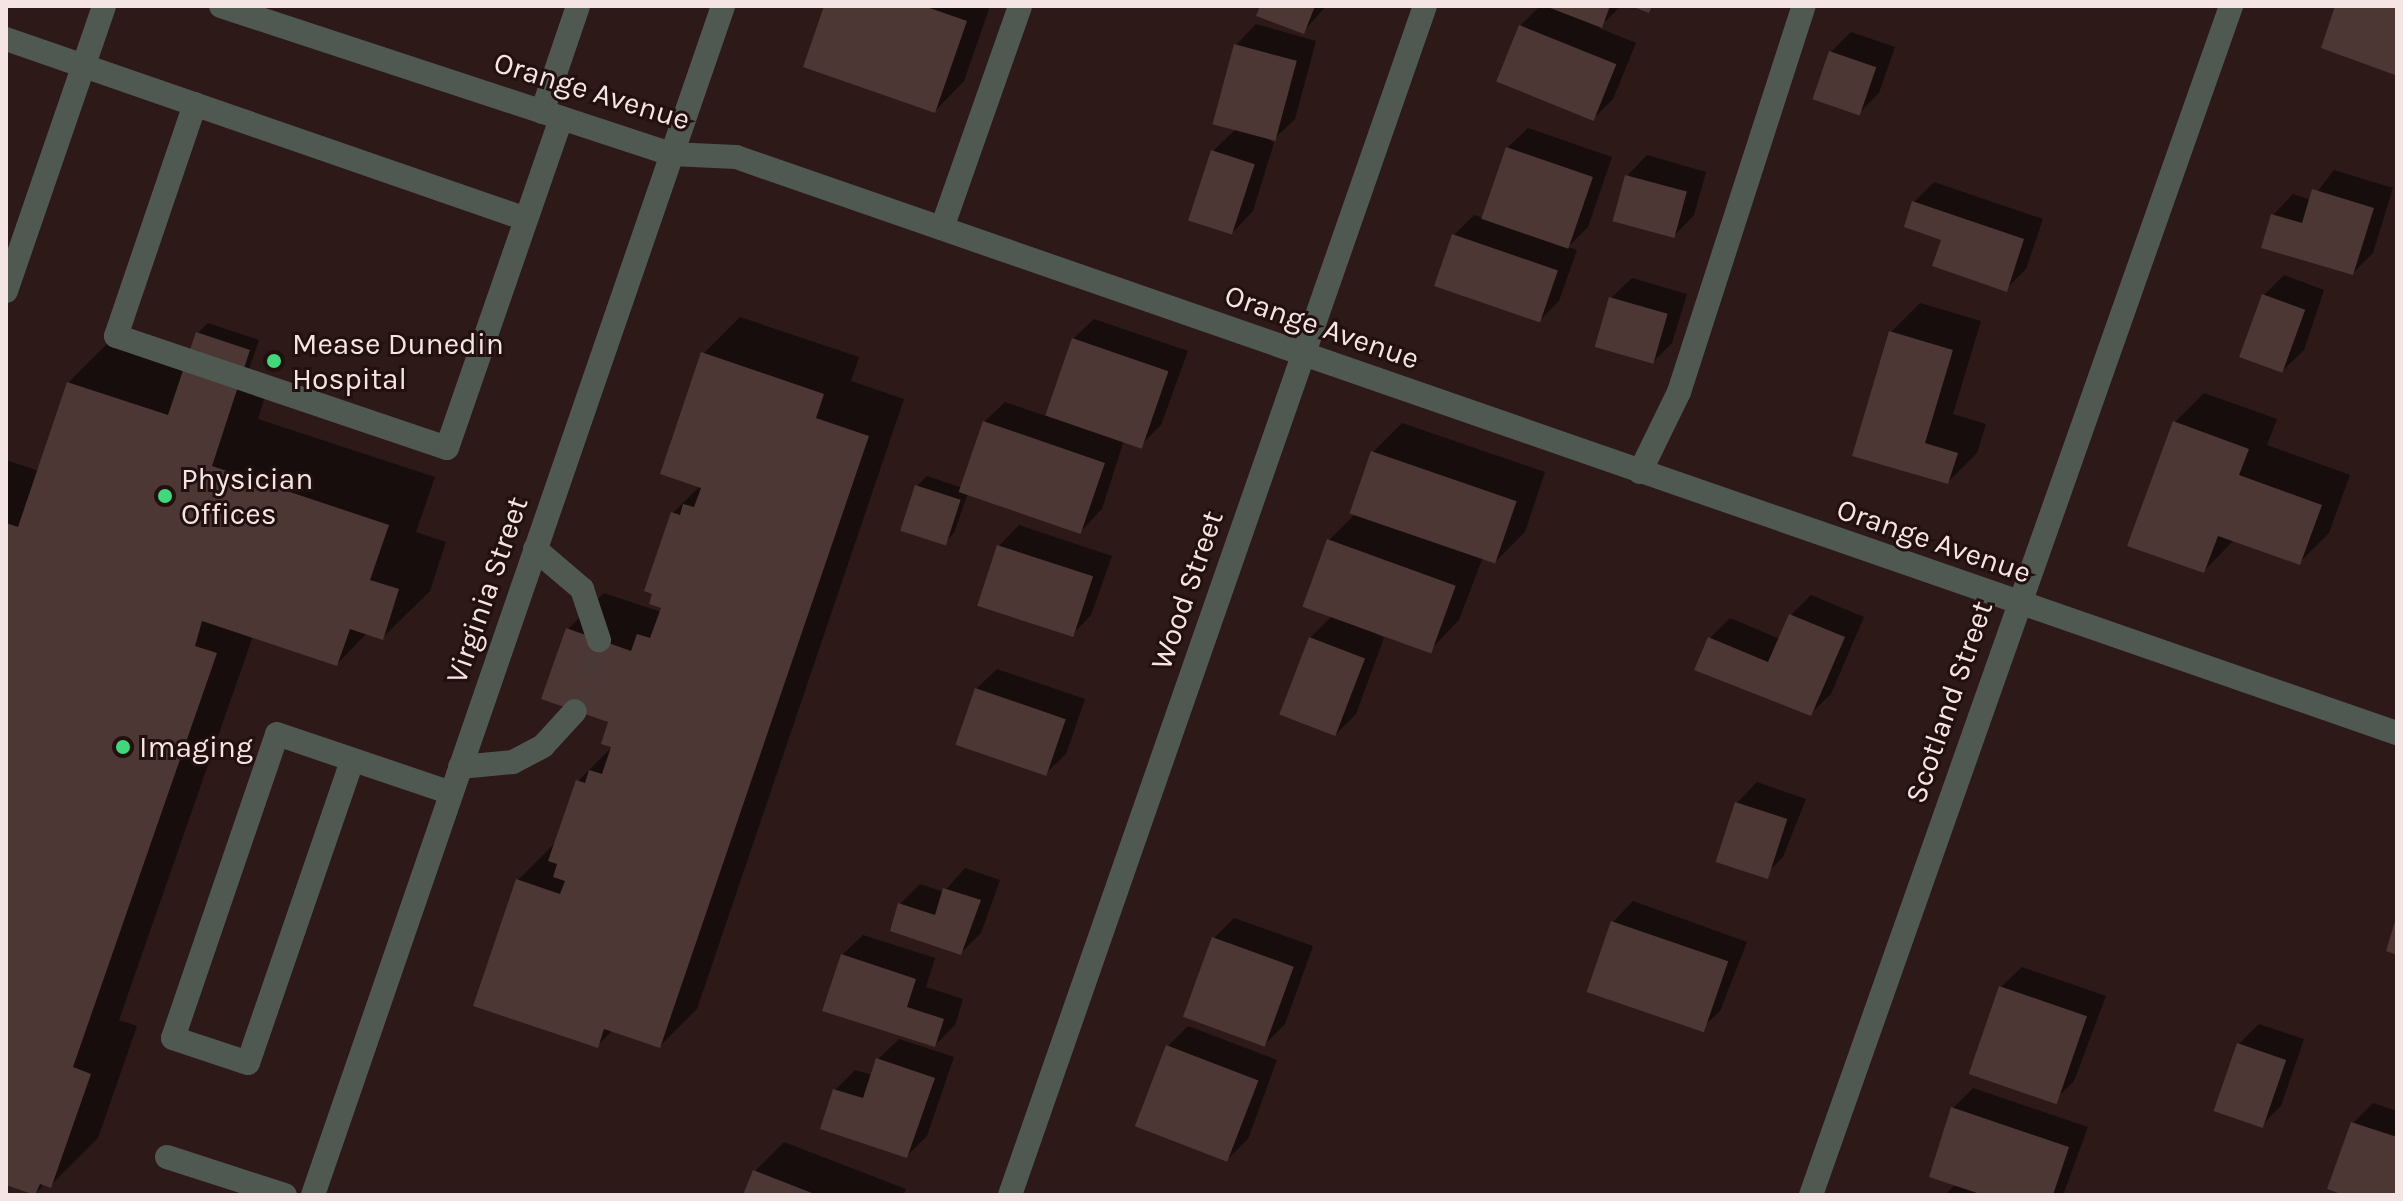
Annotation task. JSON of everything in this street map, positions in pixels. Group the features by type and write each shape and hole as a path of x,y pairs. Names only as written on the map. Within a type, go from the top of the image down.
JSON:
{"street":[{"path":"6,291 104,6"},
{"name":"Orange Avenue","path":"221,6 671,154 736,157 2017,605 2397,733"},
{"path":"195,104 116,336 447,448 526,219 578,6"},
{"name":"Virginia Street","path":"313,1195 723,6"},
{"path":"942,228 1020,6"},
{"name":"Wood Street","path":"1010,1195 1425,6"},
{"path":"1640,472 1679,392 1804,6"},
{"name":"Scotland Street","path":"1811,1195 2231,6"},
{"path":"6,39 526,219"},
{"path":"535,549 582,589 599,640"},
{"path":"460,767 513,762 543,746 575,711"},
{"path":"352,761 248,1063 173,1038 277,734 451,793"},
{"path":"167,1157 285,1195"}],"building":[{"path":"824,6 924,6 967,21 935,113 803,67"},
{"path":"1260,6 1315,6 1304,34 1256,16"},
{"path":"1545,6 1610,6 1602,28"},
{"path":"1631,6 1652,6 1649,13"},
{"path":"2335,6 2397,6 2395,75 2321,48"},
{"path":"1519,25 1616,64 1594,121 1496,82"},
{"path":"1234,44 1297,61 1275,141 1213,124"},
{"path":"1829,51 1876,67 1860,115 1812,99"},
{"path":"1506,147 1593,177 1568,249 1481,219"},
{"path":"1211,150 1255,164 1232,235 1188,220"},
{"path":"1625,175 1687,192 1674,238 1613,221"},
{"path":"2312,189 2374,208 2353,275 2261,248 2271,214 2302,223"},
{"path":"1912,201 2024,239 2007,292 1932,266 1941,240 1904,227"},
{"path":"1452,234 1558,270 1540,322 1434,286"},
{"path":"2262,294 2305,310 2282,373 2239,357"},
{"path":"1609,297 1668,314 1653,364 1595,347"},
{"path":"1889,331 1953,350 1925,443 1958,453 1948,484 1852,456"},
{"path":"196,332 250,350 212,466 389,525 370,580 399,589 383,640 350,629 337,666 202,621 195,646 217,653 73,1067 91,1074 51,1188 40,1184 35,1195 6,1185 6,523 18,527 67,382 168,415"},
{"path":"1072,338 1168,371 1142,449 1045,416"},
{"path":"701,352 824,394 816,418 869,436 660,1048 604,1029 598,1048 473,1006 516,879 560,894 565,881 553,877 557,864 548,861 576,780 585,783 589,770 602,774 611,747 601,744 608,722 541,699 566,628 631,651 637,634 650,638 661,608 649,604 652,594 644,591 671,512 680,515 683,504 694,507 701,488 660,474"},
{"path":"983,421 1105,463 1081,534 959,492"},
{"path":"2173,421 2249,449 2239,475 2322,505 2300,565 2218,536 2204,573 2127,546"},
{"path":"1371,451 1517,501 1495,564 1350,513"},
{"path":"915,485 961,500 946,545 900,531"},
{"path":"1327,539 1456,586 1431,654 1302,607"},
{"path":"997,545 1093,576 1073,637 977,606"},
{"path":"1789,614 1845,637 1811,716 1694,670 1708,637 1768,662"},
{"path":"1309,637 1365,659 1335,736 1279,714"},
{"path":"975,688 1066,719 1046,776 955,745"},
{"path":"1735,802 1787,819 1768,879 1716,862"},
{"path":"943,888 981,900 961,955 890,931 898,903 935,915"},
{"path":"2397,918 2397,955 2386,951"},
{"path":"1611,921 1728,961 1704,1032 1587,992"},
{"path":"1212,937 1294,967 1265,1047 1183,1017"},
{"path":"841,954 916,979 907,1007 944,1019 935,1047 822,1011"},
{"path":"1999,986 2087,1016 2057,1104 1969,1074"},
{"path":"2237,1043 2286,1060 2263,1128 2214,1111"},
{"path":"1166,1045 1258,1080 1227,1162 1135,1126"},
{"path":"876,1058 935,1078 907,1158 820,1129 833,1089 863,1098"},
{"path":"1951,1107 2069,1147 2053,1195 1983,1195 1929,1177"},
{"path":"2351,1122 2397,1137 2397,1195 2344,1195 2327,1189"},
{"path":"753,1170 817,1195 743,1195"}],"tunnel":[{"path":"575,711 599,640"}],"place":[{"name":"Mease Dunedin Hospital","path":"274,361"},
{"name":"Physician Offices","path":"165,496"},
{"name":"Imaging","path":"123,747"}]}
